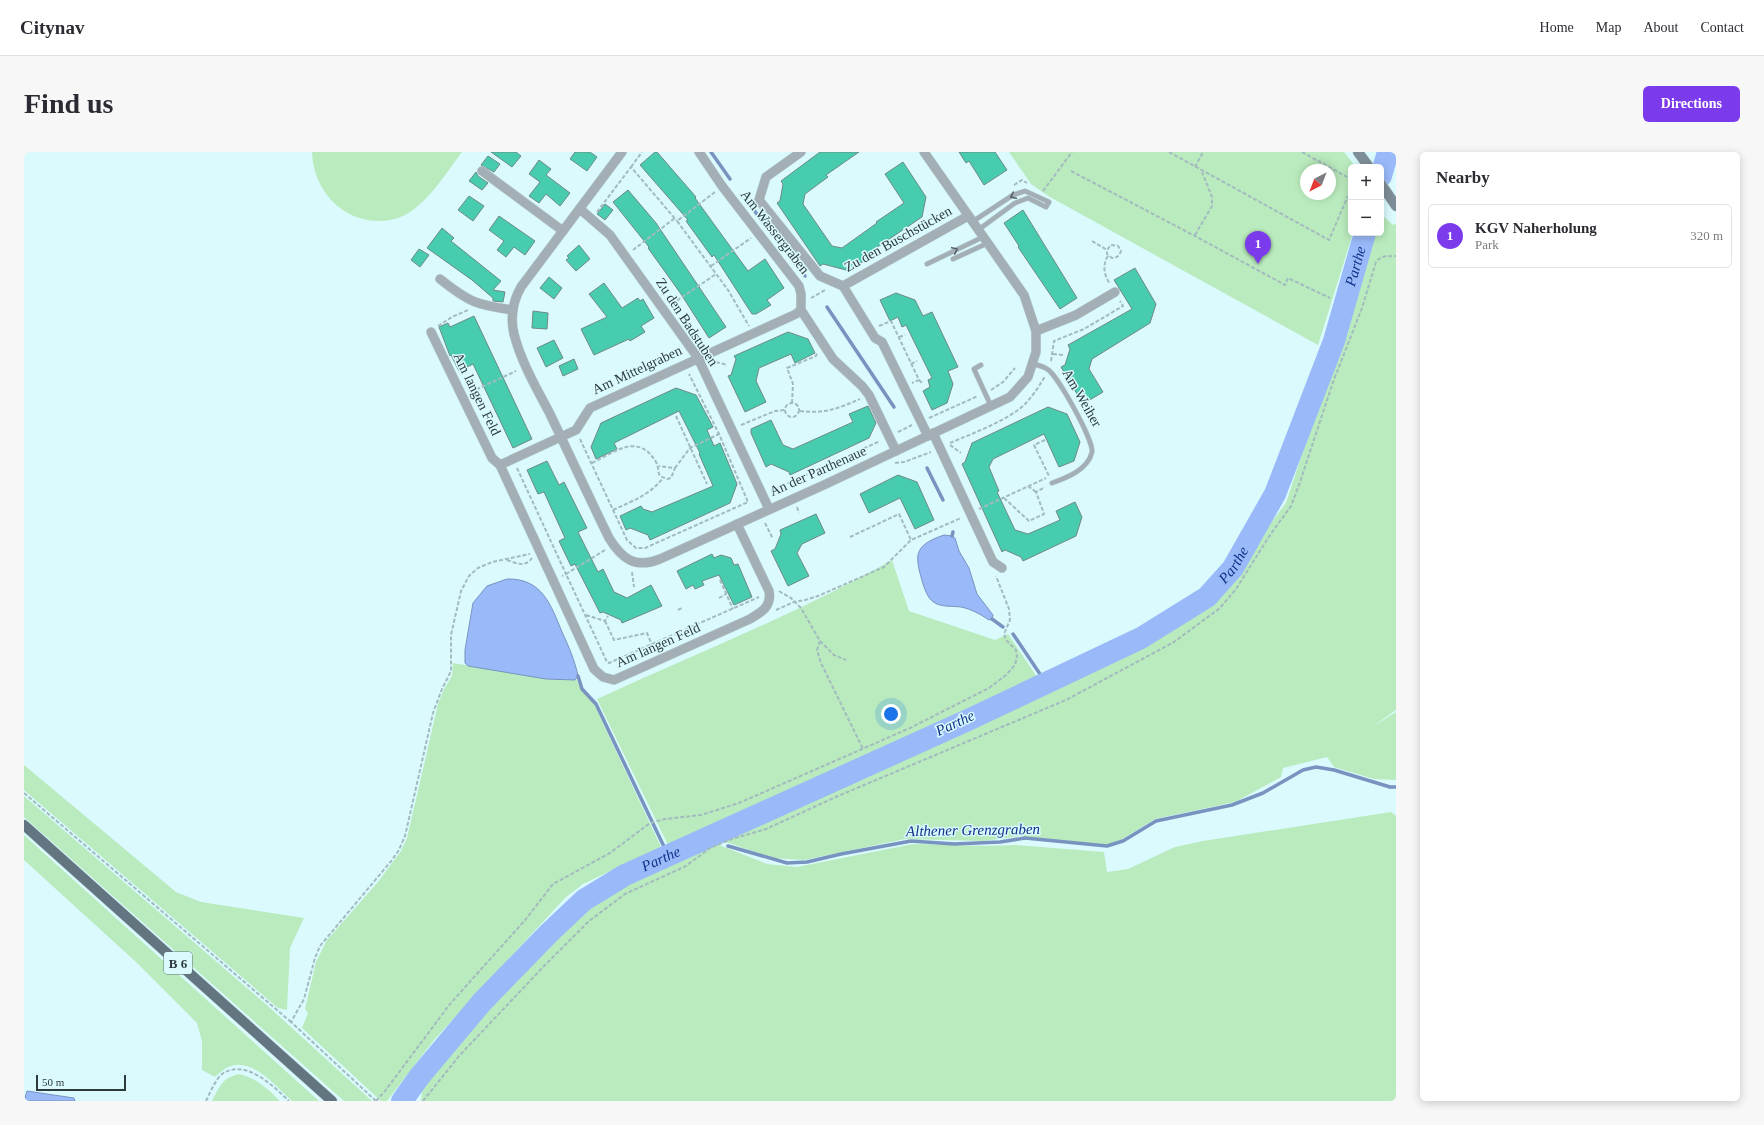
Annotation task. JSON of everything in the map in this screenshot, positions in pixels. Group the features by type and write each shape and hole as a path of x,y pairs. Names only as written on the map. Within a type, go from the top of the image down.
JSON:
{"main road":[{"name":"B 6","path":"24,825 332,1101"}],"street":[{"path":"622,152 521,287 516,296 513,310 514,333 527,367 614,546 631,568"},
{"name":"Am Wassergraben","path":"699,152 722,186 799,286 801,294 801,310"},
{"name":"Am Wassergraben","path":"801,152 766,177 759,200 820,276 839,285"},
{"name":"An der Parthenaue","path":"631,568 654,561 896,451 1010,397 1028,377 1036,352 1036,331 1024,295 924,152"},
{"path":"1358,152 1367,164"},
{"path":"482,171 563,231"},
{"path":"1384,188 1394,203"},
{"name":"Zu den Badstuben","path":"580,209 610,235 698,358 769,509"},
{"name":"Zu den Buschstücken","path":"839,285 978,230"},
{"path":"440,279 461,295 479,304 513,310"},
{"path":"839,285 875,338 882,342 921,422 940,448 993,562 1002,568"},
{"path":"1036,331 1076,315 1115,292"},
{"path":"801,310 832,359 862,386 869,395 896,451"},
{"name":"Am Mittelgraben","path":"576,430 590,408 684,364 753,334 801,310"},
{"name":"Am langen Feld","path":"431,332 492,458 500,465 594,670 603,677 614,680 750,619 761,612"},
{"path":"500,465 576,430"},
{"path":"736,524 769,591 771,599 767,607 761,612"}],"lane":[{"path":"927,264 978,230 1015,202 1028,198 1046,207 1049,202 1025,191 1013,195 978,230 953,259"},
{"name":"Am Weiher","path":"1033,364 1048,369 1077,412 1091,443 1092,452 1086,464 1070,477 1052,483"},
{"path":"981,366 974,369 991,406"}],"path":[{"path":"592,219 642,152"},
{"path":"1169,152 1329,240 1348,196"},
{"path":"1195,167 1203,152"},
{"path":"1302,152 1347,177"},
{"path":"631,167 678,221 711,266 753,334"},
{"path":"1071,171 1286,285 1288,278 1330,298"},
{"path":"1195,236 1212,206 1212,197 1202,171"},
{"path":"678,221 722,186"},
{"path":"626,256 675,218"},
{"path":"711,266 759,233"},
{"path":"1092,240 1107,250 1108,256 1104,267"},
{"path":"1107,250 1111,245 1114,245 1118,246 1121,251 1116,258 1108,256"},
{"path":"423,1101 459,1056 545,965 589,921 625,894 686,866 710,848 732,839 766,829 838,796 1066,700 1174,642 1220,608 1236,589 1291,506 1333,382 1362,308 1376,262 1379,258 1387,255 1396,256"},
{"path":"664,309 716,274"},
{"path":"801,310 808,307 809,299 839,285"},
{"path":"431,332 440,323 479,304"},
{"path":"870,330 891,321 919,380 923,384"},
{"path":"899,337 905,335"},
{"path":"792,403 794,384 787,368 816,356 821,341"},
{"path":"940,448 1015,412 1026,403 1040,386 1048,369 1053,354 1054,342"},
{"path":"1053,354 1063,355"},
{"path":"911,364 917,361"},
{"path":"715,362 727,365"},
{"path":"576,430 627,540 631,545 640,548 748,502 719,434 684,364"},
{"path":"463,396 527,367"},
{"path":"768,492 985,392 1003,382 1011,375 1015,368"},
{"path":"904,386 919,380"},
{"path":"800,411 814,413 836,410 869,395"},
{"path":"785,410 787,405 792,403"},
{"path":"792,403 797,405 800,411"},
{"path":"785,410 787,415 792,417 797,416 800,411"},
{"path":"732,430 775,411 785,410"},
{"path":"676,416 707,484"},
{"path":"659,466 658,473 663,478 671,478 675,468 690,448 719,434"},
{"path":"761,612 770,613 794,602 818,596 884,567 911,540 970,514 1049,476 1034,445 1045,440"},
{"path":"949,444 961,453"},
{"path":"592,463 627,445 644,448 659,466 675,468"},
{"path":"516,466 607,662 610,663 652,645 762,595"},
{"path":"613,510 646,495 657,486 663,478"},
{"path":"1036,492 1052,483"},
{"path":"1004,498 1029,521 1044,514 1036,492 1028,486"},
{"path":"797,507 799,514"},
{"path":"850,537 898,514 911,540"},
{"path":"765,522 773,539"},
{"path":"566,574 614,546"},
{"path":"291,1022 304,999 315,958 320,946 392,860 399,850 405,836 433,713 451,671 451,635 461,591 469,576 484,564 534,552 530,562 526,564 520,564 506,559"},
{"path":"24,792 291,1022 376,1101 450,1004 526,919 553,884 610,853 650,823 655,821 701,815 739,803 910,728 989,688 1006,675 1015,665 1017,657 1016,650 1006,640 1004,634 1010,620 1009,609 997,581 993,562"},
{"path":"631,568 636,572"},
{"path":"631,568 634,587"},
{"path":"720,580 733,609"},
{"path":"776,588 801,608 820,641 834,655 846,660"},
{"path":"719,598 726,594"},
{"path":"678,610 682,608"},
{"path":"586,615 605,621 614,640 647,633 652,645"},
{"path":"605,621 608,616"},
{"path":"820,641 817,650 821,663 863,749"},
{"path":"206,1101 222,1075 234,1069 249,1071 264,1079 289,1101"}],"green space":[{"path":"312,152 462,152 430,195 414,209 399,218 379,221 365,220 353,215 341,209 332,200 324,190 318,178"},
{"path":"1009,152 1344,152 1354,164 1348,164 1348,236 1352,236 1318,345 1050,197 1031,184"},
{"path":"1384,217 1393,225 1396,223 1396,710 1371,728 1396,712 1396,780 1374,779 1334,767 1327,757 1283,768 1281,777 1235,802 1155,819 1119,841 1107,845 1021,836 983,841 905,839 804,860 773,858 714,838 855,774 1078,677 1150,640 1212,596 1238,566 1286,503 1324,387 1348,324 1372,236 1384,236"},
{"path":"892,560 909,611 995,640 1008,634 1039,680 670,849 597,699 784,615"},
{"path":"453,663 546,679 576,679 584,693 593,702 661,847 583,884 565,898 434,1040 387,1101 381,1101 302,1028 308,1013 305,1009 316,962 327,940 378,882 401,851 407,838 438,704 444,689 452,676"},
{"path":"24,765 176,892 201,902 304,918 290,948 287,1010 278,1008 24,790"},
{"path":"24,796 269,1007 372,1101 344,1101 24,817"},
{"path":"1391,812 1396,816 1396,1101 421,1101 423,1082 471,1022 542,946 589,901 709,841 767,864 797,867 913,844 986,846 1015,845 1104,852 1107,872 1128,869 1175,847 1203,841"},
{"path":"24,835 319,1101 292,1101 272,1082 248,1066 231,1066 223,1070 215,1077 202,1070 202,1041 197,1023 136,962 24,860"},
{"path":"239,1074 256,1081 280,1101 212,1101 225,1080"}],"water":[{"path":"944,535 955,538 959,551 969,568 977,594 993,615 992,619 989,620 965,608 937,604 928,596 918,566 918,553 926,543"},
{"path":"507,579 529,583 544,595 554,612 573,659 578,676 575,680 546,679 468,666 465,663 465,650 473,603 487,586"},
{"path":"27,1091 74,1098 75,1101 24,1101"}],"building":[{"path":"491,152 516,152 521,156 512,167"},
{"path":"575,152 590,152 597,157 587,171 570,159"},
{"path":"655,152 657,152 696,197 695,198 748,271 765,259 784,288 767,300 771,305 756,314 752,314 714,255 712,257 686,221 688,220 640,165"},
{"path":"820,152 859,152 826,175 828,177 805,194 803,204 832,246 842,248 904,203 885,174 903,162 926,197 922,217 876,248 878,251 848,272 846,270 823,264 820,266 777,203 780,201 783,184 781,181"},
{"path":"959,152 995,152 1007,170 984,185 969,161 966,163"},
{"path":"488,156 500,164 494,172 481,165"},
{"path":"539,160 551,169 546,175 570,193 560,206 546,194 539,203 529,196 540,182 529,174"},
{"path":"476,172 478,176 488,183 482,190 469,181"},
{"path":"628,190 656,223 726,327 709,338 681,294 648,248 649,247 613,202"},
{"path":"469,196 484,206 473,221 458,210"},
{"path":"605,204 613,210 605,220 597,214"},
{"path":"1023,210 1077,298 1060,309 1018,247 1019,246 1004,223"},
{"path":"499,216 535,241 525,255 514,247 506,257 497,250 504,241 489,230"},
{"path":"442,228 454,238 451,241 501,281 493,290 505,292 503,302 493,301 493,298 472,280 427,248"},
{"path":"579,245 590,259 576,271 566,260 569,258 567,256"},
{"path":"419,249 429,255 420,267 411,260"},
{"path":"1135,268 1156,304 1150,323 1092,359 1089,369 1103,392 1083,404 1061,367 1065,365 1070,349 1068,345 1132,309 1114,280"},
{"path":"549,277 562,288 554,299 540,288"},
{"path":"604,283 622,308 638,298 640,301 643,299 654,318 641,326 645,332 630,341 629,339 594,355 581,329 607,317 589,294"},
{"path":"896,293 915,300 923,316 932,312 958,367 948,371 953,384 947,403 932,410 923,391 930,387 928,380 932,378 906,325 902,327 898,317 890,321 880,300"},
{"path":"533,311 548,313 547,329 532,328"},
{"path":"474,316 532,439 513,448 473,364 459,371 451,355 450,356 439,327 448,323 450,327"},
{"path":"788,332 808,339 815,353 795,363 791,354 759,368 756,381 766,402 745,412 728,376 731,375 736,359 734,356"},
{"path":"554,340 563,358 546,367 537,348"},
{"path":"574,359 578,369 563,376 559,366"},
{"path":"676,388 696,395 713,427 707,430 714,446 720,443 737,484 730,503 650,540 648,535 630,528 626,530 620,516 641,506 643,509 652,512 713,486 699,454 700,453 679,411 614,443 617,449 596,459 591,447 601,423"},
{"path":"868,406 876,423 869,438 790,475 789,472 771,464 766,467 751,433 751,429 771,420 783,445 793,449 853,422 849,414"},
{"path":"1048,407 1067,414 1080,442 1074,461 1059,467 1044,434 993,459 989,467 999,491 997,492 1015,530 1028,534 1060,520 1056,511 1075,502 1082,517 1076,536 1023,561 1021,557 1005,550 1002,552 962,464 965,462 972,443"},
{"path":"547,461 559,485 564,482 587,528 578,532 598,572 603,569 614,592 627,598 651,585 662,606 622,623 621,620 603,612 600,613 575,564 571,566 559,541 565,538 544,492 538,494 527,470"},
{"path":"898,475 917,482 934,520 915,529 900,498 869,513 860,494"},
{"path":"816,514 825,533 802,544 797,553 809,576 788,586 771,551 775,549 781,534 780,530"},
{"path":"712,554 714,558 721,555 731,558 734,565 738,564 752,597 734,605 719,575 702,581 704,585 695,589 693,585 686,589 677,571"}],"waterway":[{"path":"711,152 730,179"},
{"name":"Parthe","path":"1384,166 1388,152"},
{"path":"753,209 805,276"},
{"name":"Parthe","path":"402,1101 419,1077 482,1002 549,933 584,900 625,875 968,720 1141,638 1207,597 1233,568 1275,494 1334,341 1364,236"},
{"path":"827,307 894,407"},
{"path":"927,468 943,500"},
{"path":"952,536 953,532"},
{"path":"992,619 1003,627"},
{"path":"1013,634 1046,683"},
{"path":"578,676 582,689 596,704 668,855"},
{"name":"Althener Grenzgraben","path":"728,846 787,863 807,862 911,841 954,844 1000,842 1025,838 1107,846 1123,841 1156,821 1232,805 1263,793 1303,770 1316,767 1334,770 1390,787 1396,787"},
{"name":"Althener Grenzgraben","path":"706,838 714,841"}],"place":[{"name":"KGV Naherholung","path":"1258,264"}]}
